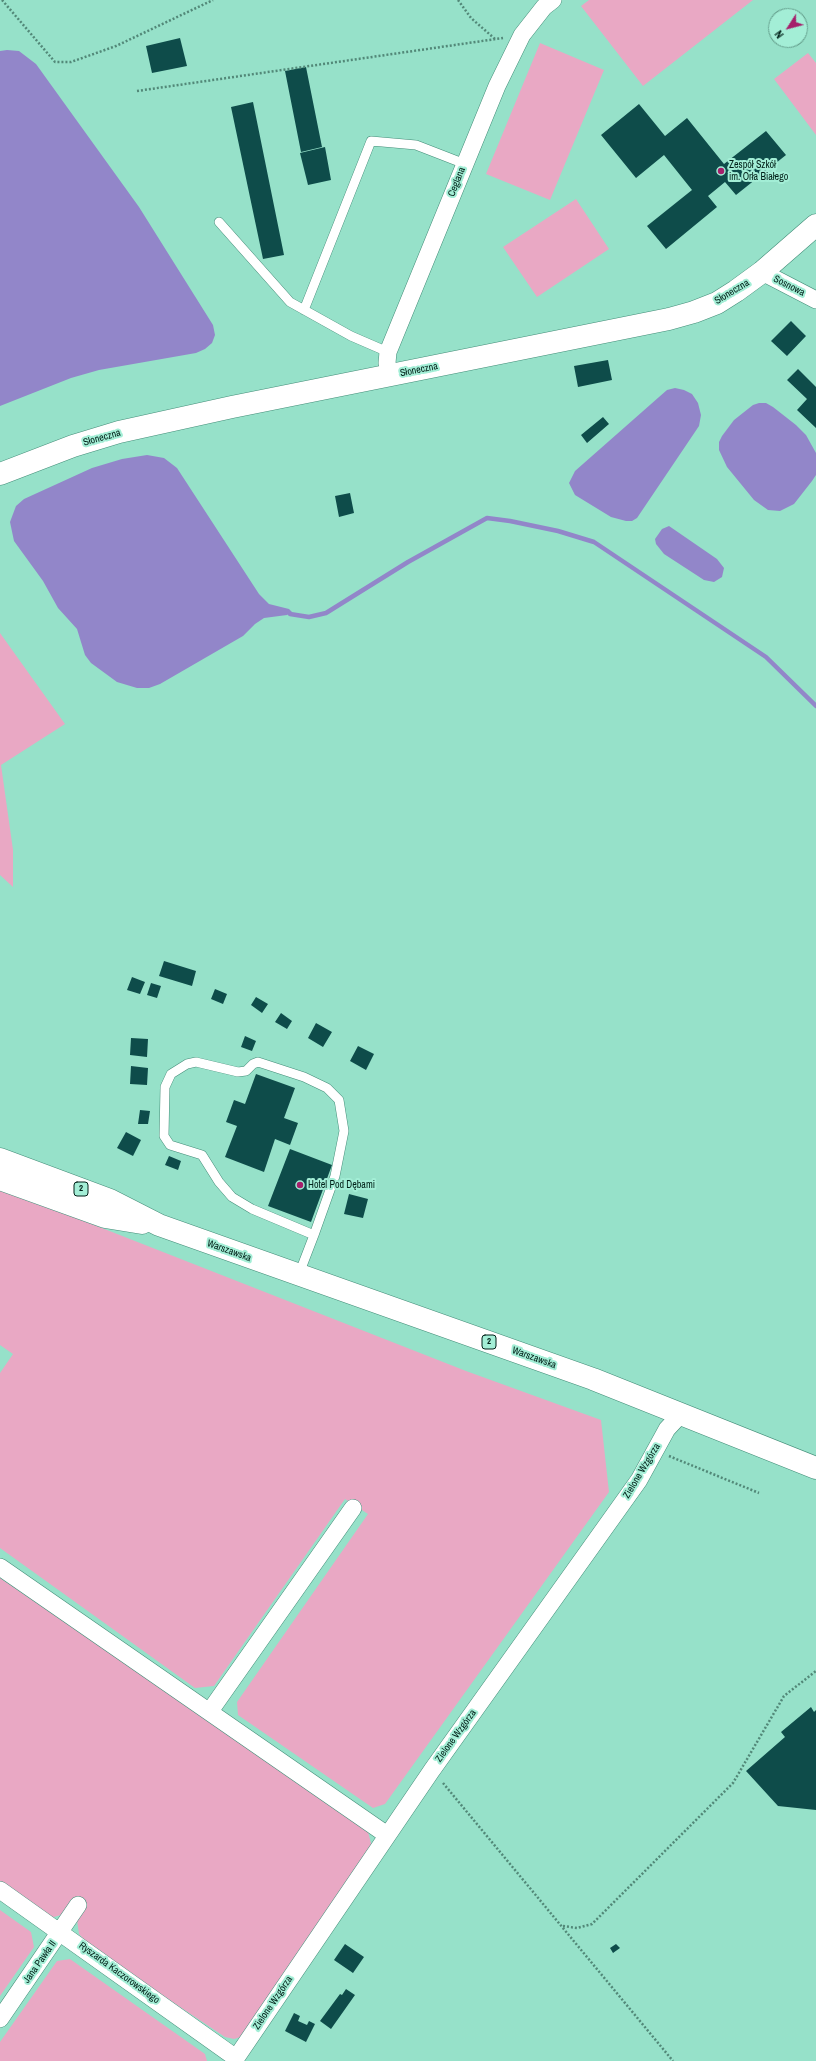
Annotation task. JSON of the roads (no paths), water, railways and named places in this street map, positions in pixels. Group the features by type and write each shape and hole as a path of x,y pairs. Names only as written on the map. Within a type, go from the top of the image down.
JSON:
{"main road":[{"name":"Słoneczna","path":"0,474 73,446 119,432 232,407 669,319 717,302 762,272 816,225"},
{"name":"Warszawska","path":"0,1159 110,1200 159,1225 298,1276 586,1376 816,1468"},
{"name":"Warszawska","path":"0,1179 105,1217 159,1225"}],"street":[{"name":"Ceglana","path":"390,375 387,363 388,352 497,86 522,36 544,7 553,0"},
{"name":"Sosnowa","path":"762,272 816,300"},
{"name":"Zielone Wzgórza","path":"235,2060 432,1770 639,1480 667,1430 680,1414"},
{"path":"210,1711 353,1508"},
{"path":"0,1567 387,1835"},
{"name":"Ryszarda Kaczorowskiego","path":"0,1890 61,1932 235,2060"},
{"name":"Jana Pawła II","path":"0,2019 61,1932 78,1905"}],"lane":[{"path":"304,310 371,141 416,145 465,164"},
{"path":"219,222 290,302 351,336 388,352"},
{"path":"298,1276 314,1235 335,1176 344,1131 340,1100 327,1088 304,1077 258,1062 253,1064 246,1071 238,1072 196,1062 187,1064 170,1074 165,1087 164,1136 170,1145 202,1155 232,1197 252,1209 314,1235"}],"waterway":[{"path":"290,614 309,617 326,613 408,562 487,518 510,521 558,531 594,542 766,657 816,706"}],"place":[{"name":"Zespół Szkół im. Orła Białego","path":"721,171"},
{"name":"Hotel Pod Dębami","path":"300,1185"}]}
